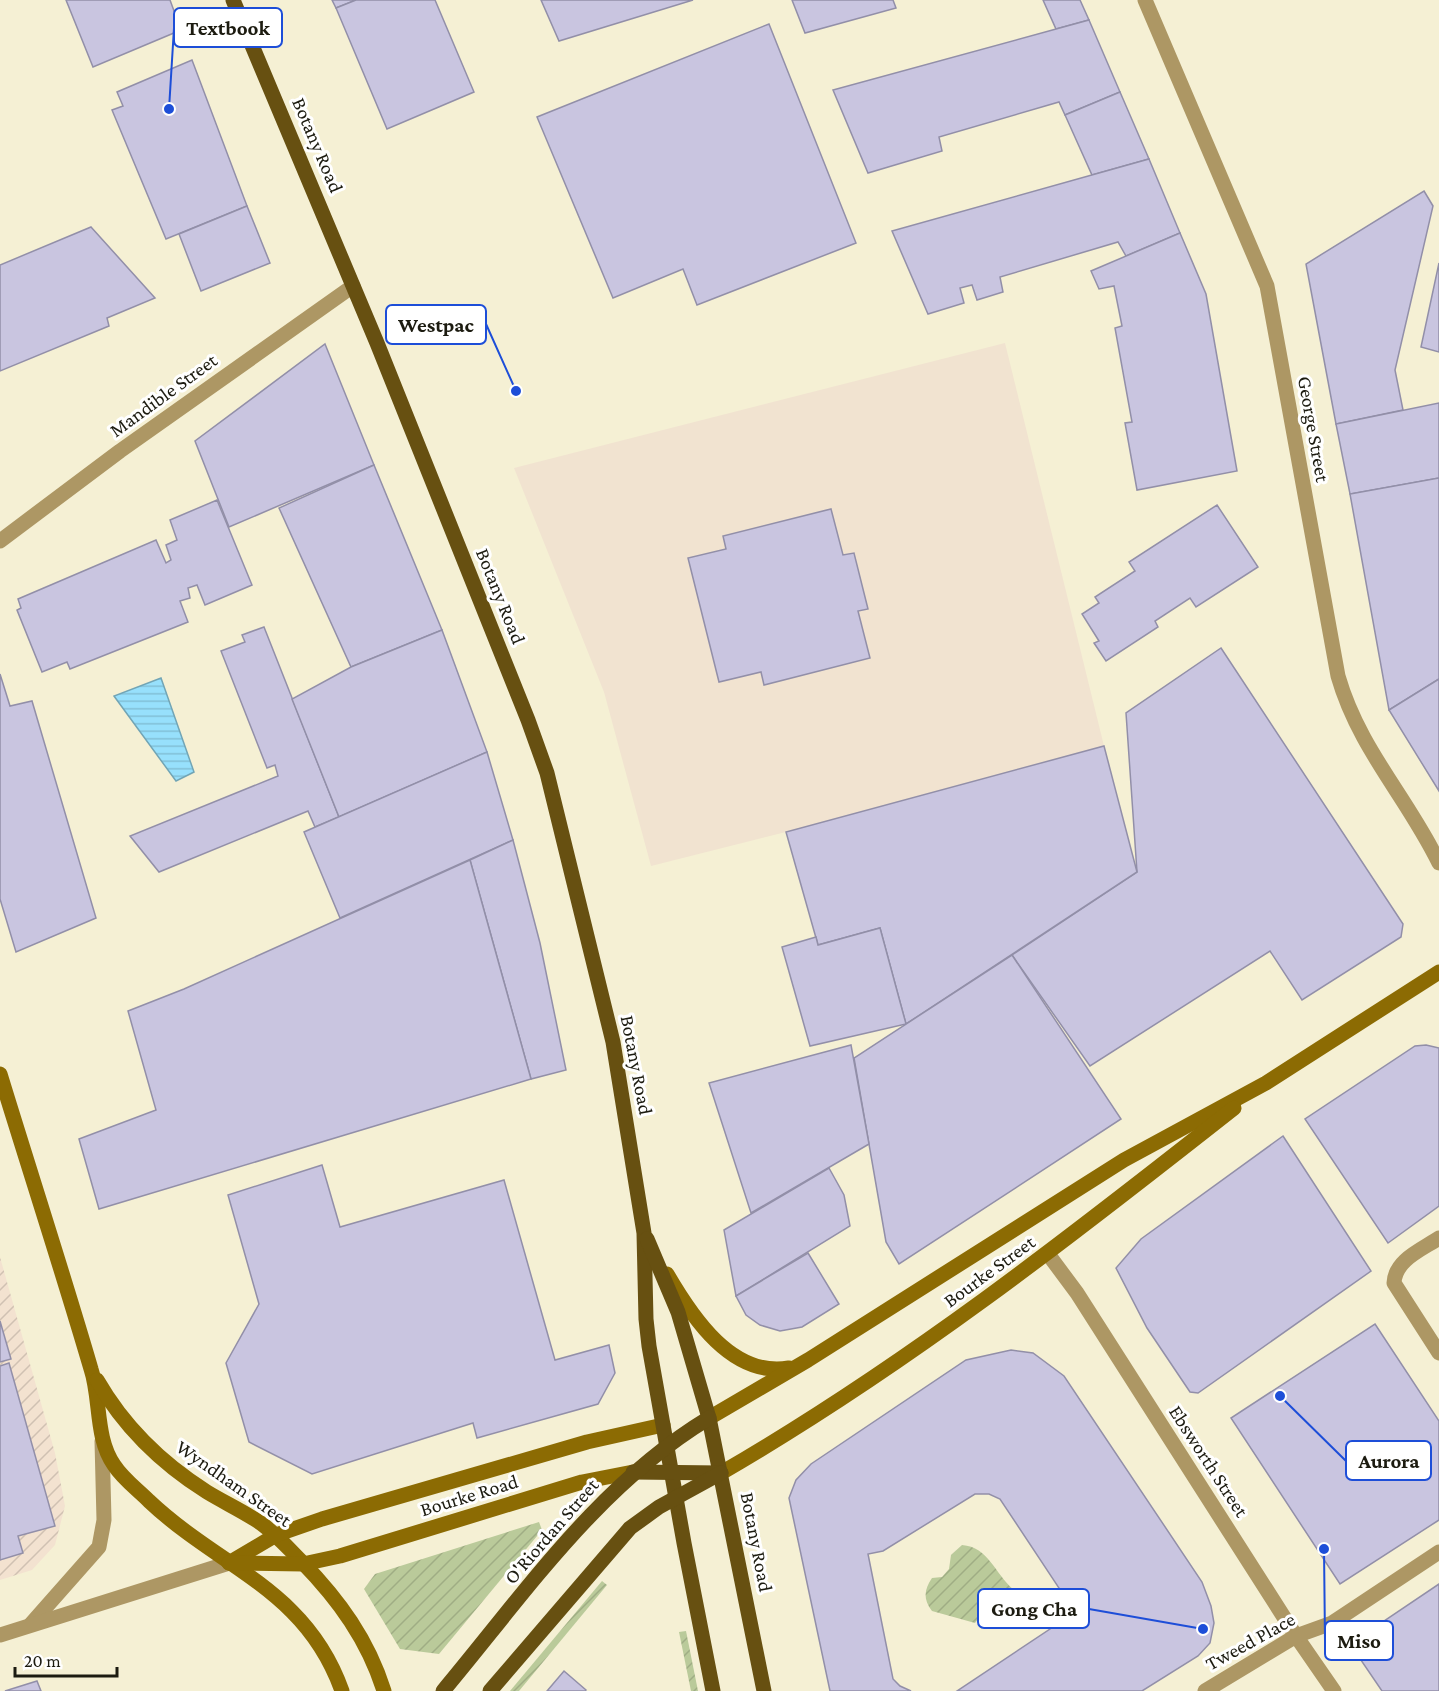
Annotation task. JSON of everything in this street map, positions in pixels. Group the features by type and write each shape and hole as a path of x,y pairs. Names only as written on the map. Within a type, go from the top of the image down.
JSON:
{"main road":[{"name":"Botany Road","path":"233,0 353,286 528,720 547,773 614,1042 644,1233 646,1319 666,1446 713,1691"},
{"name":"Bourke Street","path":"709,1418 795,1367 1124,1160 1266,1083 1439,972"},
{"name":"Wyndham Street","path":"0,1074 92,1372 108,1456 122,1476 176,1525 278,1595 300,1618 324,1652 342,1691"},
{"name":"Bourke Street","path":"721,1473 780,1439 870,1380 1048,1254 1266,1083"},
{"name":"Botany Road","path":"644,1233 678,1312 709,1418 764,1691"},
{"path":"644,1233 681,1297 721,1345 736,1357 759,1368 795,1367"},
{"name":"Wyndham Street","path":"92,1372 117,1414 151,1449 190,1481 251,1516 276,1535 335,1597 355,1626 384,1691"},
{"name":"Bourke Road","path":"229,1563 276,1535 587,1442 663,1425 709,1418"},
{"name":"O'Riordan Street","path":"443,1691 571,1536 633,1472 666,1446 709,1418"},
{"name":"Bourke Road","path":"229,1563 303,1564 340,1556 582,1482 633,1472 671,1470 721,1473"},
{"path":"490,1691 620,1538 643,1518 721,1473"}],"street":[{"name":"George Street","path":"1145,0 1267,286 1338,676 1346,704 1360,733 1439,863"},
{"name":"Mandible Street","path":"0,541 126,446 353,286"},
{"path":"1439,1238 1404,1260 1394,1272 1394,1283 1439,1353"},
{"name":"Ebsworth Street","path":"1048,1254 1077,1293 1296,1636 1334,1691"},
{"path":"28,1626 99,1547 104,1520 102,1432"},
{"name":"Tweed Place","path":"1205,1691 1296,1636 1332,1623 1439,1552"},
{"name":"Bourke Road","path":"0,1635 229,1563"}],"shaded area":[{"path":"1005,343 1104,746 651,866 604,692 514,468"},
{"path":"0,1257 55,1453 65,1506 55,1545 32,1570 0,1580"}],"green space":[{"path":"539,1522 542,1530 439,1654 400,1649 364,1589 375,1574"},
{"path":"962,1545 979,1550 1014,1590 1013,1600 1005,1608 990,1608 975,1623 932,1611 926,1598 927,1587 932,1578 942,1577 949,1569 951,1555"},
{"path":"602,1581 607,1585 519,1691 510,1691"},
{"path":"686,1631 698,1691 691,1691 679,1632"}],"water":[{"path":"161,678 194,772 176,781 114,696"}],"building":[{"path":"66,0 170,0 181,30 93,67"},
{"path":"332,0 356,0 336,8"},
{"path":"356,0 435,0 474,92 387,129 336,8"},
{"path":"541,0 693,0 559,41"},
{"path":"792,0 893,0 896,8 805,33"},
{"path":"1043,0 1080,0 1089,20 1056,29"},
{"path":"1089,20 1120,92 1065,115 1059,102 939,137 942,151 868,173 833,90"},
{"path":"769,24 856,243 697,305 683,269 613,298 537,117"},
{"path":"192,60 247,206 166,239 112,110 123,106 117,92"},
{"path":"1120,92 1149,159 1092,175 1065,115"},
{"path":"1149,159 1180,233 1126,256 1118,242 1000,277 1003,292 977,300 972,285 960,288 964,303 928,314 892,231"},
{"path":"1424,191 1433,206 1395,370 1403,410 1336,424 1306,264"},
{"path":"247,206 270,263 201,291 179,234"},
{"path":"91,227 155,298 107,318 109,326 0,371 0,265"},
{"path":"1180,233 1206,294 1237,471 1137,490 1125,423 1132,422 1115,328 1122,326 1114,286 1099,289 1091,271"},
{"path":"1439,263 1439,352 1421,347"},
{"path":"325,344 374,465 229,527 195,441"},
{"path":"1439,403 1439,478 1350,494 1336,424"},
{"path":"374,465 442,630 351,667 279,508"},
{"path":"1439,478 1439,679 1389,710 1350,494"},
{"path":"217,500 252,585 205,605 197,585 188,588 190,598 180,601 188,622 70,669 67,662 42,672 17,610 21,608 18,599 156,540 166,563 171,560 166,545 177,540 170,520"},
{"path":"1217,505 1258,567 1196,607 1190,598 1155,621 1158,627 1106,661 1094,643 1099,641 1082,614 1099,603 1095,597 1135,571 1129,562"},
{"path":"831,509 843,555 854,553 868,609 858,611 870,658 764,685 761,672 719,682 688,558 726,549 723,536"},
{"path":"264,627 339,817 315,827 308,811 159,872 130,836 278,776 275,765 267,768 221,651 245,642 242,635"},
{"path":"442,630 487,752 339,817 292,699 351,667"},
{"path":"1221,648 1403,924 1401,937 1302,1000 1270,951 1090,1066 1012,955 1137,872 1126,713"},
{"path":"0,674 10,706 32,701 96,918 16,952 0,899"},
{"path":"1439,679 1439,791 1389,710"},
{"path":"1104,746 1137,872 906,1024 880,928 818,945 786,832"},
{"path":"487,752 513,840 340,918 304,832"},
{"path":"513,840 540,943 566,1070 531,1079 470,860"},
{"path":"470,860 531,1079 99,1209 79,1139 156,1110 128,1011 184,989"},
{"path":"880,928 906,1024 810,1046 782,947 816,937 818,945"},
{"path":"1012,955 1121,1119 899,1264 886,1242 854,1058"},
{"path":"851,1045 869,1144 751,1213 709,1083"},
{"path":"1426,1045 1439,1048 1439,1206 1388,1243 1305,1119 1415,1046"},
{"path":"1283,1136 1371,1271 1198,1393 1190,1392 1147,1328 1116,1268 1141,1239"},
{"path":"322,1165 340,1227 504,1180 555,1360 609,1345 615,1373 598,1404 477,1438 473,1423 312,1474 249,1442 226,1363 259,1304 228,1195"},
{"path":"829,1168 844,1195 850,1226 736,1296 724,1230"},
{"path":"808,1253 839,1304 802,1327 780,1331 760,1325 746,1315 736,1296"},
{"path":"0,1321 11,1359 0,1362"},
{"path":"1375,1324 1439,1421 1439,1520 1340,1584 1231,1418"},
{"path":"1011,1350 1033,1353 1064,1376 1202,1582 1211,1606 1214,1623 1210,1643 1198,1656 1142,1691 957,1691 1065,1619 1070,1610 1063,1594 1000,1499 989,1494 975,1494 883,1551 868,1554 893,1679 900,1686 911,1691 830,1691 789,1498 796,1480 811,1464 966,1360"},
{"path":"9,1363 55,1526 18,1536 23,1553 0,1560 0,1366"},
{"path":"1439,1584 1439,1691 1382,1691 1350,1644"},
{"path":"564,1671 586,1690 547,1691"},
{"path":"37,1681 41,1691 5,1691"}],"place":[{"name":"Textbook","path":"169,109"},
{"name":"Westpac","path":"516,391"},
{"name":"Aurora","path":"1280,1396"},
{"name":"Miso","path":"1324,1549"},
{"name":"Gong Cha","path":"1203,1629"}]}
